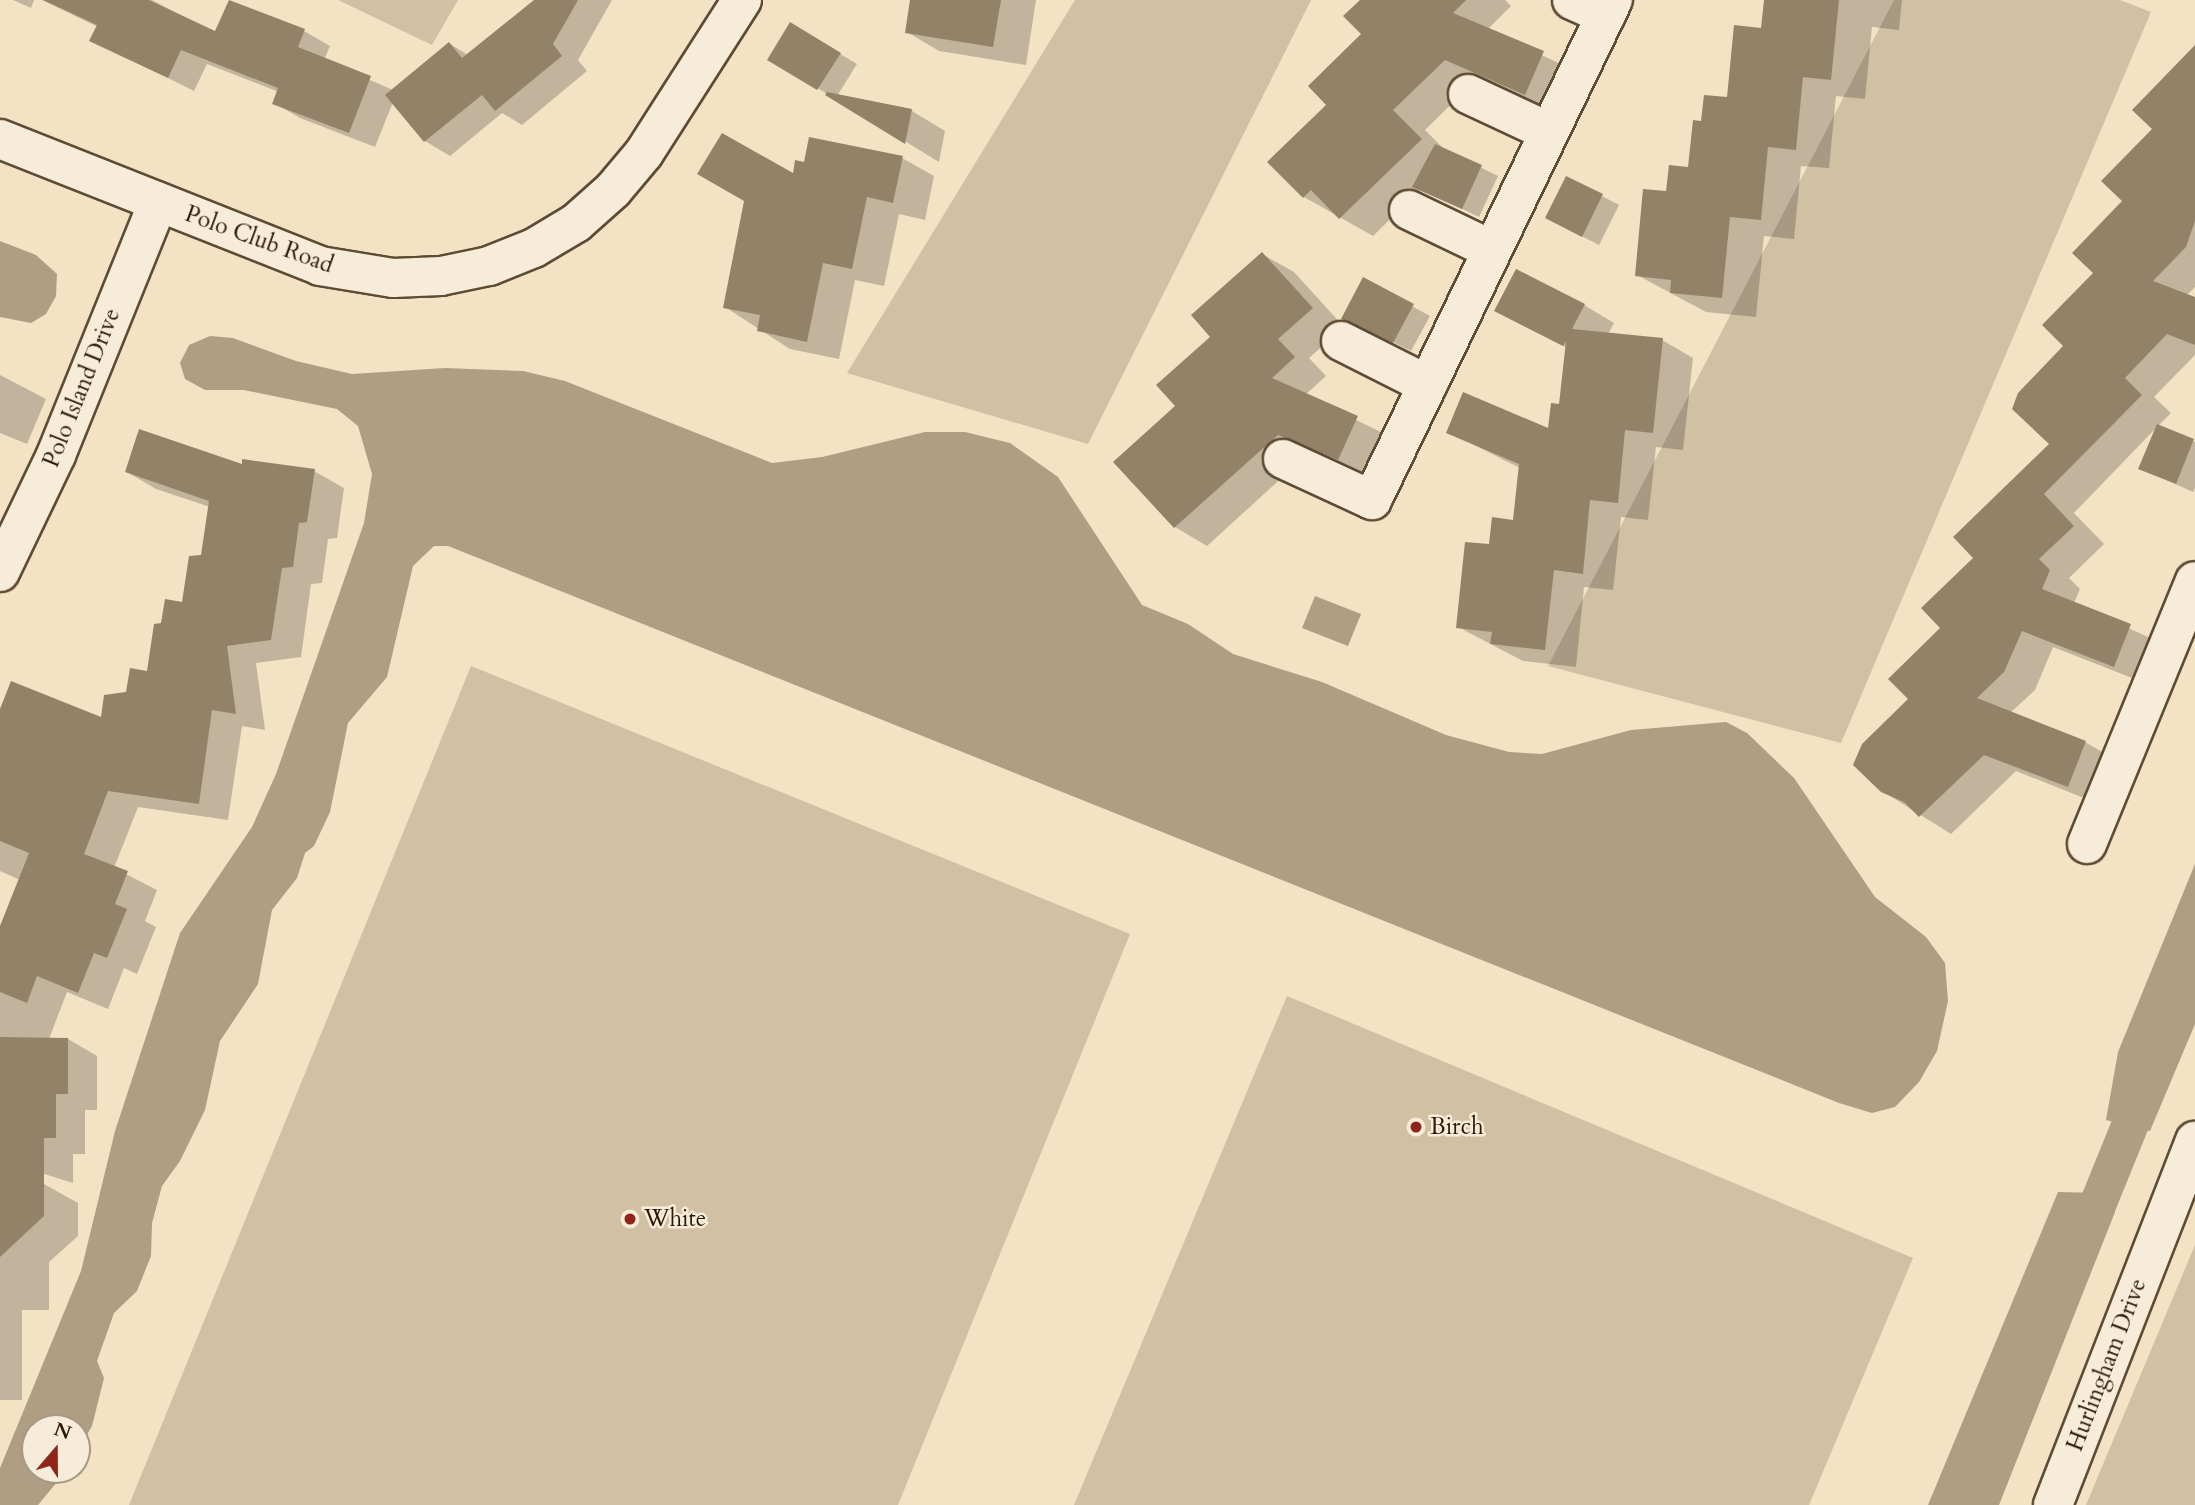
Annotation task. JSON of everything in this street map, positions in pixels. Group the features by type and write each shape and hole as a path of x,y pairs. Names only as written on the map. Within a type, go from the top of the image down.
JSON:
{"street":[{"name":"Polo Club Road","path":"0,139 320,266 368,276 441,276 489,266 534,248 576,223 613,190 644,153 742,0"},
{"path":"1283,459 1372,500 1549,132 1597,5"},
{"path":"1468,94 1549,132"},
{"name":"Polo Island Drive","path":"0,572 56,455 158,202"},
{"path":"1409,210 1492,250"},
{"path":"1341,341 1428,385"},
{"path":"2087,844 2195,581"},
{"name":"Hurlingham Drive","path":"2053,1505 2195,1141"},
{"name":"Hurlingham Drive","path":"2162,1225 2195,1184"}],"shaded area":[{"path":"338,0 458,0 432,45"},
{"path":"1075,0 1311,0 1088,444 847,373"},
{"path":"1894,0 2120,0 2151,12 1841,743 1548,666"},
{"path":"0,241 36,255 57,274 56,296 46,314 31,323 0,317"},
{"path":"210,336 233,338 296,361 352,374 445,368 523,371 565,381 772,463 822,457 925,432 965,432 1010,443 1058,477 1142,605 1188,624 1233,654 1322,682 1446,735 1509,752 1542,754 1631,730 1726,722 1747,733 1794,778 1875,897 1926,937 1945,963 1948,1001 1937,1051 1919,1082 1895,1107 1872,1113 1839,1103 448,546 434,546 413,566 387,677 348,723 330,812 314,846 305,853 297,878 272,910 258,984 220,1041 205,1110 180,1161 162,1186 152,1223 151,1256 137,1291 114,1313 97,1361 104,1378 92,1426 91,1414 22,1414 81,1271 115,1131 180,933 252,827 276,774 364,523 372,474 358,426 337,409 244,390 205,390 185,379 180,363 189,345"},
{"path":"1315,596 1361,614 1348,646 1302,628"},
{"name":"White","path":"471,666 1130,934 898,1505 129,1505"},
{"path":"2195,864 2195,1024 2150,1131 2106,1120 2118,1052"},
{"name":"Birch","path":"1287,996 1913,1258 1809,1505 1074,1505"},
{"path":"2058,1192 2102,1193 2115,1212 1999,1505 1928,1505"},
{"path":"2195,1245 2195,1505 2086,1505"},
{"path":"21,1417 21,1484 55,1484 38,1505 0,1505 0,1468"}],"building":[{"path":"43,0 149,0 215,31 229,0 305,29 298,47 371,76 349,133 272,104 278,88 181,50 168,78 89,41 97,25"},
{"path":"534,0 578,0 553,44 562,56 495,111 482,95 424,142 385,95 449,42 462,58"},
{"path":"910,0 1001,0 993,47 905,33"},
{"path":"1360,0 1466,0 1453,13 1544,51 1525,95 1445,60 1393,110 1422,139 1339,219 1311,190 1303,198 1267,162 1326,105 1308,86 1361,34 1343,16"},
{"path":"1764,0 1839,0 1831,80 1803,77 1796,150 1768,147 1761,220 1730,217 1722,298 1670,293 1671,280 1635,276 1643,189 1666,191 1669,165 1688,167 1693,120 1701,121 1704,95 1727,97 1734,25 1761,28"},
{"path":"790,22 841,53 817,90 767,60"},
{"path":"2195,45 2195,221 2186,247 2153,281 2195,297 2195,345 2167,334 2125,378 2142,395 2044,494 2074,526 2039,559 2050,570 2042,589 2131,624 2114,667 2022,631 2004,672 1977,698 2086,741 2068,787 1984,755 1919,817 1904,802 1881,792 1853,765 1862,744 1908,699 1888,679 1940,628 1921,608 1973,558 1953,537 2049,444 2012,409 2018,393 2063,346 2042,325 2093,273 2072,253 2122,201 2101,181 2152,129 2132,110"},
{"path":"827,92 912,109 905,144 825,95"},
{"path":"722,133 793,173 795,160 804,162 809,137 903,156 893,203 867,197 852,269 823,263 807,342 757,331 760,315 723,308 744,201 697,174"},
{"path":"1435,144 1482,165 1462,209 1412,187"},
{"path":"1566,176 1603,194 1582,237 1545,218"},
{"path":"1262,252 1313,308 1278,339 1295,357 1272,378 1358,416 1338,460 1278,435 1174,528 1113,462 1175,406 1156,385 1210,337 1191,315"},
{"path":"1516,269 1585,304 1572,329 1663,338 1653,433 1625,430 1618,503 1590,500 1583,574 1554,570 1545,650 1490,644 1492,632 1456,628 1465,542 1489,544 1492,517 1513,520 1519,464 1446,433 1463,392 1548,428 1551,403 1559,404 1566,341 1563,346 1494,311"},
{"path":"1363,277 1414,304 1393,343 1341,319"},
{"path":"2157,424 2194,439 2176,484 2138,469"},
{"path":"139,429 242,464 242,459 315,469 307,522 299,523 293,567 282,568 271,640 227,646 236,714 212,710 199,804 108,791 84,854 128,871 115,904 127,909 107,958 94,953 78,993 37,976 27,1003 0,992 0,926 29,853 0,841 0,709 11,681 101,717 104,695 126,692 130,668 147,671 154,624 161,623 165,599 182,602 189,556 201,555 209,501 125,472"},
{"path":"0,1037 68,1038 68,1094 56,1094 56,1138 44,1138 44,1216 0,1257"}],"waterway":[{"path":"2083,1239 2148,1079"}],"place":[{"name":"Birch","path":"1416,1127"},
{"name":"White","path":"630,1219"}]}
